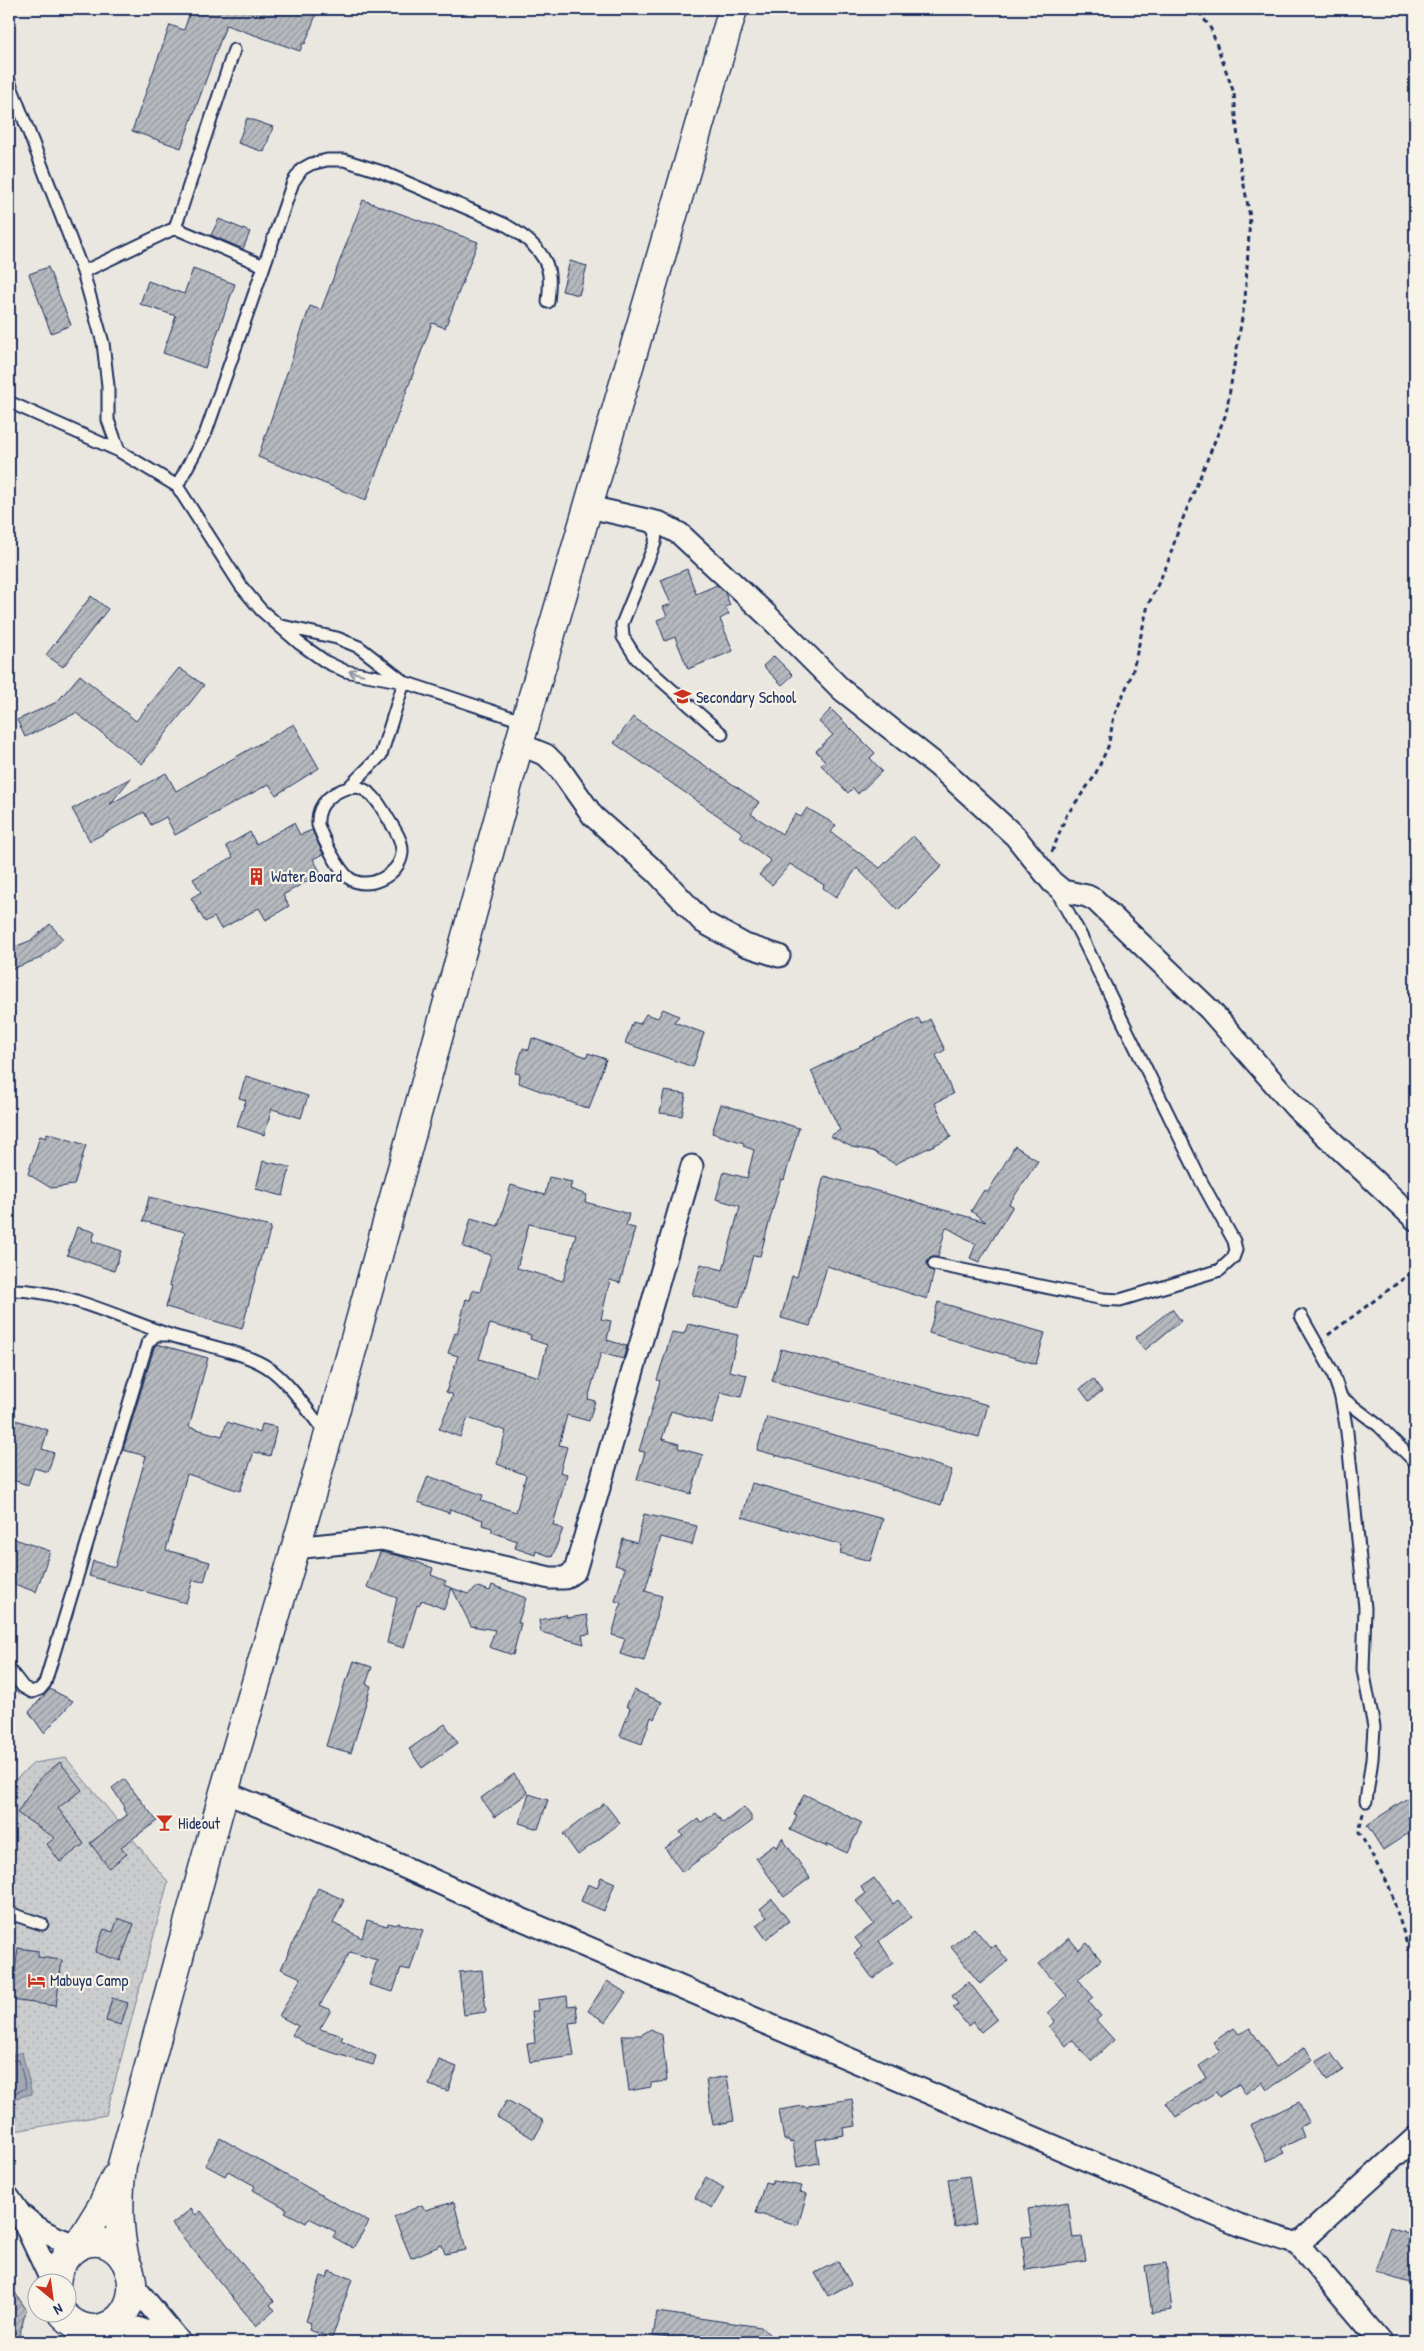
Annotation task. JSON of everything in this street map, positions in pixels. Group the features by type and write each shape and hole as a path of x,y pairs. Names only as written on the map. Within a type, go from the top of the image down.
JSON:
{"main road":[{"path":"74,2324 81,2329 103,2335 127,2310 129,2272 119,2232 118,2204 122,2165 224,1792 328,1437 522,733 733,9"},
{"path":"58,2274 61,2263 78,2245 102,2206 122,2165"},
{"path":"78,2245 92,2241 114,2248 129,2272"},
{"path":"60,2342 61,2324"}],"street":[{"path":"589,506 645,519 671,528 680,534 766,614 842,690 938,766 1015,836 1052,882 1063,891 1087,896 1095,900 1210,1010 1295,1107 1415,1219"},
{"path":"522,733 558,768 593,816 656,873 703,922 745,944 779,956"},
{"path":"294,1548 382,1539 550,1578 565,1578 575,1571 692,1166"},
{"path":"224,1792 359,1847 502,1911 1239,2226 1298,2244 1380,2342"},
{"path":"1298,2244 1415,2138"},
{"path":"14,2206 37,2228 52,2237 78,2245"},
{"path":"14,2206 50,2274"},
{"path":"129,2272 149,2307 180,2342"},
{"path":"103,2335 137,2328 176,2342"}],"lane":[{"path":"83,272 175,228 234,50"},
{"path":"9,81 83,272 103,343 108,386 108,420 119,451"},
{"path":"177,486 206,432 294,182 302,169 311,164 326,160 344,160 382,172 504,224 520,233 534,246 546,265 549,273 548,302"},
{"path":"175,228 264,266"},
{"path":"9,402 119,451 177,486 242,586 261,610 282,626 299,643 326,662 345,671 404,682 522,733"},
{"path":"645,519 656,532 655,543 622,624 622,637 637,659 722,734"},
{"path":"282,626 337,638 358,647 404,682"},
{"path":"348,788 365,789 372,794 402,845 400,862 396,869 371,883 363,884 348,877 318,825 317,817 324,802 348,788 380,755 404,682"},
{"path":"934,1264 1103,1299 1120,1300 1220,1270 1233,1258 1236,1250 1228,1229 1201,1181 1080,934 1052,882"},
{"path":"9,1290 29,1290 59,1296 170,1335 259,1362 282,1380 328,1437"},
{"path":"1301,1316 1318,1343 1332,1371 1341,1397 1347,1432 1365,1608 1363,1670 1374,1726 1372,1759 1366,1801"},
{"path":"9,1669 23,1686 32,1692 40,1689 44,1683 147,1344 155,1336 170,1335"},
{"path":"1341,1397 1379,1426 1415,1462"},
{"path":"9,1913 42,1924"}],"path":[{"path":"1052,882 1050,862 1055,841 1066,816 1094,777 1108,747 1114,716 1132,674 1148,605 1167,565 1179,528 1226,414 1245,300 1250,216 1240,164 1234,93 1211,29 1197,9"},
{"path":"1318,1343 1415,1270"},
{"path":"1366,1801 1359,1832 1389,1886 1415,1969"}],"shaded area":[{"path":"66,1758 168,1882 106,2115 9,2132 9,1785 34,1763"}],"water":[{"path":"22,2052 32,2094 12,2099 9,2088 9,2056"}],"building":[{"path":"187,9 318,9 305,44 303,43 300,51 226,25 181,148 132,131 170,25 184,30 190,12 186,11"},
{"path":"247,118 273,127 264,152 238,143"},
{"path":"363,200 478,242 445,328 432,323 366,500 258,457 310,306 321,310"},
{"path":"219,219 250,232 243,249 211,235"},
{"path":"570,261 587,266 579,295 562,291"},
{"path":"48,267 71,325 51,333 29,274"},
{"path":"193,269 235,284 205,368 163,353 176,316 140,304 148,281 184,294"},
{"path":"687,569 696,594 717,585 725,593 730,605 725,607 729,614 720,619 733,651 688,669 675,637 665,641 657,620 667,616 663,607 671,604 661,580"},
{"path":"91,596 108,609 63,667 46,655"},
{"path":"774,656 793,675 782,685 763,666"},
{"path":"179,668 204,685 142,764 76,713 25,737 17,720 57,702 80,675 136,721"},
{"path":"831,709 875,753 870,758 882,771 858,794 853,788 848,793 821,765 825,761 816,751 833,735 819,722"},
{"path":"633,717 759,802 751,814 782,834 795,814 801,817 807,808 836,825 831,832 880,868 913,836 942,866 898,910 857,868 836,897 823,888 824,885 790,864 772,885 759,875 771,861 740,837 743,833 614,743"},
{"path":"294,724 319,768 276,795 269,784 175,835 166,817 151,825 144,812 90,841 72,809 131,778 110,804 166,773 176,791"},
{"name":"Water Board","path":"294,823 300,835 312,830 323,854 313,859 321,873 283,895 289,906 266,920 259,908 221,929 214,917 205,922 191,898 201,892 193,879 233,857 226,846 250,832 256,844"},
{"path":"50,924 63,939 41,958 9,970 9,949 32,940"},
{"path":"663,1009 679,1016 674,1022 704,1033 693,1067 625,1043 633,1022 640,1024 646,1014 658,1018"},
{"path":"918,1018 922,1024 930,1019 945,1050 936,1055 953,1094 935,1103 951,1137 895,1164 873,1151 852,1147 830,1136 840,1130 811,1071"},
{"path":"532,1038 587,1057 588,1053 606,1059 589,1109 519,1083 520,1074 515,1073 523,1048 529,1050"},
{"path":"246,1076 308,1096 301,1118 272,1109 264,1135 237,1126 246,1100 239,1098"},
{"path":"664,1091 686,1094 682,1116 660,1113"},
{"path":"721,1104 799,1128 784,1180 781,1179 760,1256 753,1255 739,1307 692,1295 701,1264 723,1270 740,1206 716,1199 724,1172 747,1178 754,1150 743,1146 744,1143 712,1133"},
{"path":"47,1133 86,1145 74,1185 51,1188 28,1174 40,1136 46,1138"},
{"path":"1015,1146 1038,1161 1009,1204 1013,1206 979,1262 970,1258 976,1244 946,1227 938,1257 931,1257 927,1262 929,1269 934,1272 927,1299 827,1266 810,1326 781,1318 792,1276 797,1277 824,1176 986,1222 971,1211 984,1190 988,1192"},
{"path":"263,1161 290,1167 283,1196 256,1189"},
{"path":"549,1177 572,1182 570,1189 587,1195 585,1202 629,1214 626,1226 635,1228 620,1283 610,1280 601,1319 611,1321 607,1340 627,1346 623,1359 601,1353 588,1399 595,1401 589,1421 567,1415 559,1445 567,1447 560,1472 567,1474 553,1525 563,1529 552,1557 536,1551 535,1555 515,1548 517,1541 492,1532 492,1528 482,1525 483,1520 450,1509 449,1513 418,1502 428,1476 483,1495 481,1501 516,1512 526,1475 497,1464 506,1431 468,1418 460,1437 439,1429 453,1395 446,1392 458,1356 448,1353 455,1333 457,1334 466,1299 470,1300 473,1290 480,1292 491,1255 463,1247 471,1218 498,1226 511,1185 545,1195","holes":["529,1224 576,1234 563,1281 517,1268","490,1324 531,1335 530,1339 547,1345 539,1377 479,1359"]},
{"path":"149,1197 271,1227 265,1249 263,1249 242,1329 166,1307 172,1286 169,1285 185,1232 143,1221"},
{"path":"77,1227 95,1232 92,1241 121,1251 114,1271 67,1255"},
{"path":"938,1302 1045,1333 1036,1364 929,1333"},
{"path":"1172,1309 1181,1321 1145,1350 1135,1338"},
{"path":"688,1324 738,1335 729,1371 747,1375 741,1397 721,1392 712,1423 671,1411 662,1439 679,1444 678,1448 703,1455 691,1494 637,1479 645,1452 639,1451 660,1381 657,1380 672,1332 684,1334"},
{"path":"157,1344 208,1358 189,1427 222,1436 227,1422 260,1433 262,1424 277,1427 270,1456 254,1452 240,1491 187,1474 166,1550 210,1562 204,1582 193,1580 186,1603 89,1576 93,1561 115,1567 146,1456 123,1450 154,1348"},
{"path":"781,1349 988,1405 979,1437 772,1381"},
{"path":"1093,1379 1102,1391 1089,1401 1080,1389"},
{"path":"767,1417 872,1445 952,1470 941,1505 841,1473 757,1450"},
{"path":"9,1418 48,1430 42,1449 54,1453 48,1472 34,1468 28,1485 9,1479"},
{"path":"752,1483 883,1519 870,1561 840,1553 842,1545 742,1517"},
{"path":"644,1514 697,1526 692,1545 661,1537 645,1591 662,1596 644,1661 620,1654 625,1639 612,1635 621,1603 615,1601 625,1568 615,1565 623,1539 637,1543"},
{"path":"9,1537 50,1551 36,1592 9,1582"},
{"path":"380,1552 400,1556 433,1568 431,1575 446,1581 444,1585 452,1588 444,1609 422,1600 419,1606 417,1605 404,1648 387,1643 397,1598 367,1587"},
{"path":"492,1585 526,1598 518,1623 521,1623 513,1655 489,1647 495,1630 471,1626 452,1588 468,1594 478,1587 490,1591"},
{"path":"566,1615 567,1618 587,1615 590,1634 582,1635 584,1644 541,1632 539,1620"},
{"path":"354,1661 372,1667 366,1684 371,1686 351,1753 326,1746 346,1679 348,1679"},
{"path":"50,1689 73,1701 44,1733 29,1712"},
{"path":"634,1690 662,1702 654,1719 651,1717 642,1744 620,1736 630,1708 626,1706"},
{"path":"445,1724 458,1743 422,1768 409,1749"},
{"path":"60,1762 82,1790 58,1808 84,1844 60,1862 47,1844 55,1838 17,1813 40,1778"},
{"path":"514,1774 528,1793 495,1817 481,1798"},
{"path":"124,1779 157,1821 121,1847 127,1854 109,1868 90,1843 127,1815 123,1809 125,1807 112,1788"},
{"path":"1415,1793 1415,1829 1383,1850 1367,1825"},
{"path":"529,1794 548,1800 538,1829 519,1823"},
{"path":"804,1794 862,1823 847,1853 828,1844 827,1847 790,1830 797,1816 794,1815"},
{"path":"604,1803 620,1823 578,1855 563,1834"},
{"path":"744,1807 751,1816 751,1822 682,1872 665,1848 683,1836 680,1832 698,1819 700,1823 715,1813 723,1823"},
{"path":"782,1838 810,1878 784,1897 756,1858 774,1845 777,1848"},
{"path":"601,1877 615,1883 604,1911 581,1901 588,1884 597,1888"},
{"path":"874,1878 893,1904 898,1900 911,1917 879,1941 893,1963 873,1979 854,1953 862,1947 855,1938 874,1924 856,1901 865,1894 861,1887"},
{"path":"318,1888 344,1900 333,1923 362,1938 367,1920 387,1926 388,1923 397,1925 398,1923 423,1930 410,1970 401,1968 393,1992 369,1985 377,1960 350,1952 320,2005 331,2010 320,2029 343,2036 341,2040 376,2056 373,2065 311,2046 292,2035 298,2026 279,2016 301,1978 281,1969"},
{"path":"772,1899 789,1921 766,1939 756,1925 767,1917 760,1909"},
{"name":"Mabuya Camp","path":"118,1918 134,1924 120,1961 95,1952 104,1929 113,1932"},
{"path":"974,1928 991,1948 995,1945 1008,1961 980,1984 951,1947"},
{"path":"1069,1938 1079,1950 1087,1943 1101,1960 1078,1979 1093,1997 1088,2001 1101,2016 1096,2020 1114,2040 1091,2061 1072,2040 1066,2046 1049,2027 1055,2021 1048,2013 1067,1996 1039,1964"},
{"name":"Mabuya Camp","path":"18,1948 38,1951 38,1957 62,1960 56,2006 11,2000"},
{"path":"482,1970 486,2012 464,2015 459,1972"},
{"path":"607,1981 626,1993 606,2022 588,2011"},
{"path":"969,1982 997,2019 981,2032 973,2022 968,2026 953,2007 958,2004 952,1996"},
{"path":"567,1996 568,2006 576,2005 578,2022 569,2023 574,2056 530,2062 527,2044 535,2043 532,2011 538,2011 537,2000"},
{"path":"112,1998 128,2003 121,2025 106,2021"},
{"path":"1234,2028 1239,2034 1250,2028 1276,2067 1305,2047 1313,2060 1267,2090 1262,2082 1245,2094 1239,2084 1219,2097 1216,2092 1176,2117 1166,2103 1206,2078 1199,2066 1220,2052 1213,2042"},
{"path":"651,2029 662,2035 667,2081 651,2083 651,2087 629,2091 622,2035 641,2035"},
{"path":"1331,2053 1343,2070 1327,2080 1316,2062"},
{"path":"439,2060 457,2067 448,2091 429,2085"},
{"path":"727,2076 734,2121 713,2125 706,2080"},
{"path":"852,2099 856,2126 843,2128 844,2135 816,2140 819,2163 797,2167 793,2142 790,2143 789,2140 784,2140 779,2110 803,2106 807,2108 808,2106"},
{"path":"507,2100 544,2121 534,2139 497,2117"},
{"path":"1299,2102 1309,2122 1300,2127 1304,2137 1281,2148 1284,2153 1267,2161 1250,2125"},
{"path":"220,2138 369,2222 353,2248 333,2237 336,2232 309,2218 306,2223 285,2212 287,2209 253,2190 255,2186 228,2171 225,2176 205,2165"},
{"path":"969,2176 976,2223 955,2227 948,2179"},
{"path":"706,2177 724,2188 712,2208 695,2198"},
{"path":"773,2181 802,2186 800,2192 807,2194 798,2225 756,2213 765,2182 772,2184"},
{"path":"454,2202 466,2250 445,2254 442,2245 411,2258 394,2217 422,2205 425,2210"},
{"path":"1068,2202 1073,2238 1082,2237 1086,2261 1026,2270 1022,2237 1032,2236 1028,2209"},
{"path":"191,2209 196,2215 201,2211 274,2301 270,2305 275,2310 256,2326 172,2224"},
{"path":"1390,2227 1411,2234 1407,2247 1415,2250 1415,2285 1375,2272"},
{"path":"838,2261 851,2284 828,2296 815,2273"},
{"path":"1166,2263 1172,2310 1152,2313 1145,2266"},
{"path":"329,2271 352,2279 332,2338 309,2330 311,2323 306,2321 321,2276 327,2278"},
{"path":"9,2284 26,2309 18,2342 9,2342"},
{"path":"657,2312 761,2327 778,2342 699,2342 653,2336"}],"place":[{"name":"Secondary School","path":"682,697"},
{"name":"Water Board","path":"257,876"},
{"name":"Hideout","path":"164,1823"},
{"name":"Mabuya Camp","path":"36,1980"}]}
